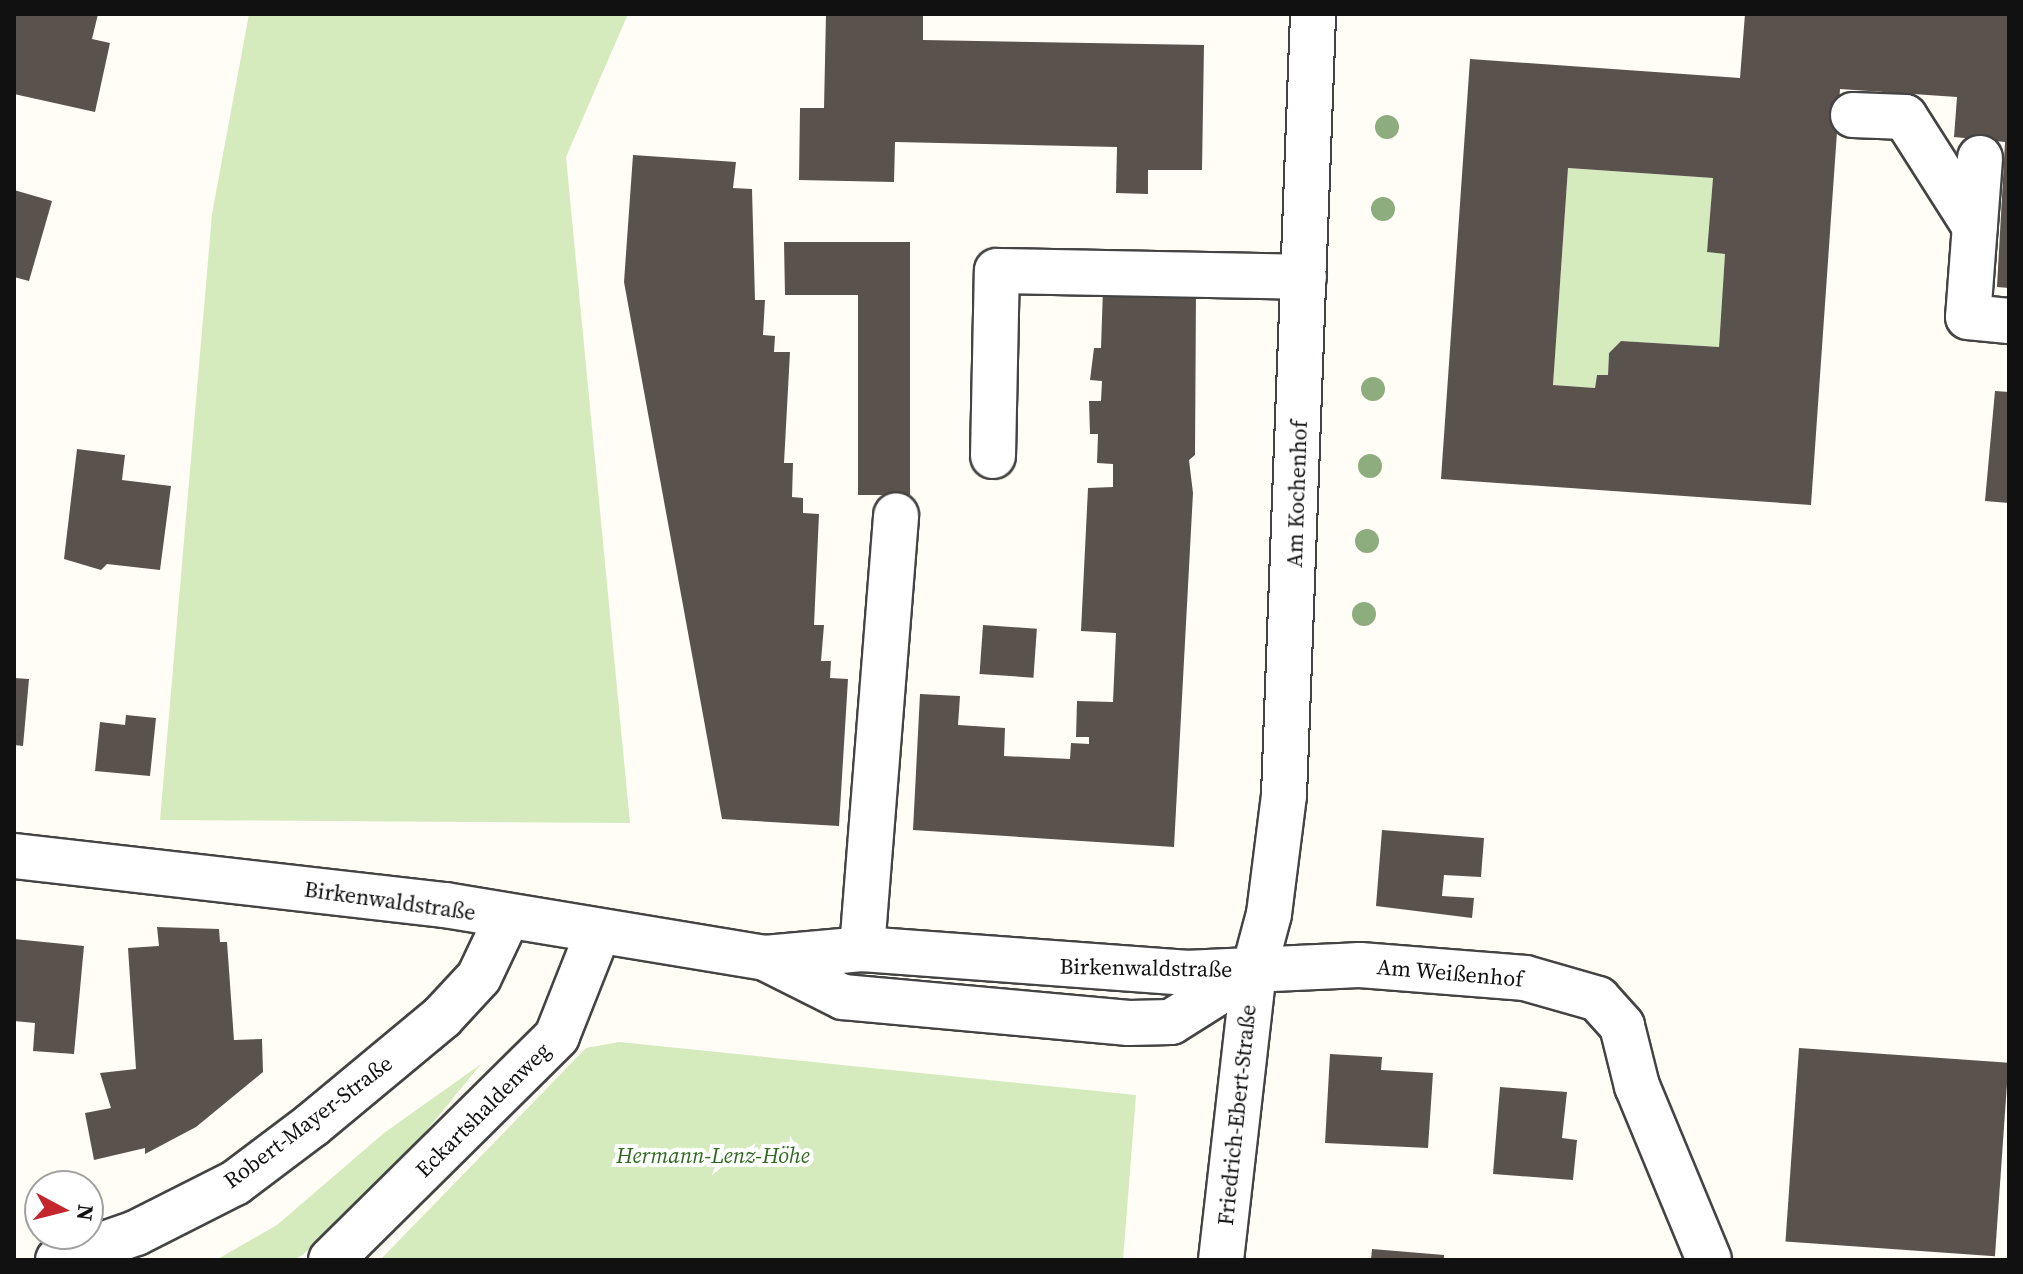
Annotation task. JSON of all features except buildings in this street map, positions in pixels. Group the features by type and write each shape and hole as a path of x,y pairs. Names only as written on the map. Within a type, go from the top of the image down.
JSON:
{"street":[{"name":"Am Kochenhof","path":"1254,970 1269,914 1284,795 1313,14"},
{"path":"1853,115 1905,117 1975,227"},
{"path":"1980,158 1968,317 2009,321"},
{"path":"993,456 997,271 1304,277"},
{"path":"862,949 896,515"},
{"name":"Birkenwaldstraße","path":"14,856 370,896 597,935 765,958 862,949 1103,969 1254,970"},
{"name":"Robert-Mayer-Straße","path":"58,1260 136,1233 235,1183 442,1017 479,977 506,920"},
{"name":"Eckartshaldenweg","path":"331,1260 557,1036 597,935"},
{"name":"Birkenwaldstraße","path":"765,958 843,997 1129,1023 1171,1022 1254,970"},
{"name":"Am Weißenhof","path":"1254,970 1397,967 1525,978 1598,999 1622,1026 1637,1086 1709,1260"},
{"name":"Friedrich-Ebert-Straße","path":"1221,1260 1254,970"}],"green space":[{"path":"249,14 628,14 566,157 630,823 160,820 212,214"},
{"path":"1568,168 1713,178 1707,252 1725,254 1719,347 1621,341 1609,353 1608,375 1597,375 1595,388 1553,385"},
{"name":"Hermann-Lenz-Höhe","path":"619,1042 1136,1095 1123,1260 380,1260 586,1048"},
{"path":"481,1064 414,1146 304,1254 294,1260 216,1260 277,1225 384,1133"}]}
